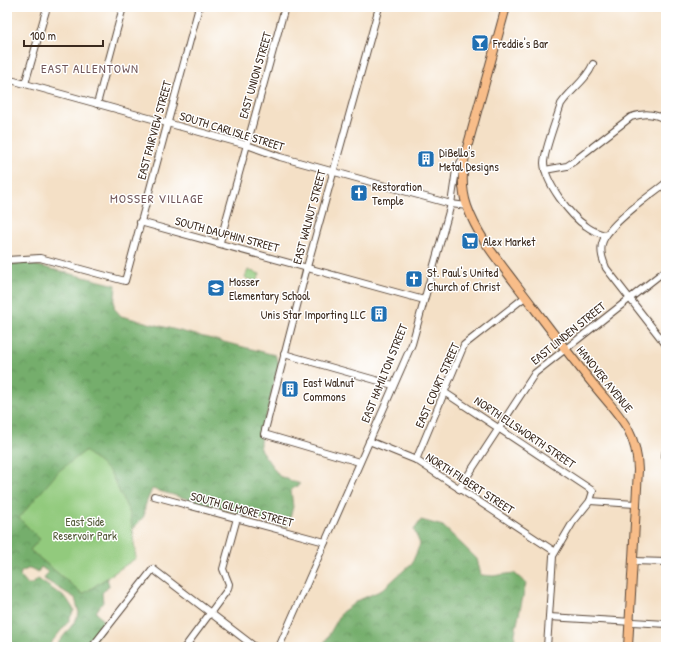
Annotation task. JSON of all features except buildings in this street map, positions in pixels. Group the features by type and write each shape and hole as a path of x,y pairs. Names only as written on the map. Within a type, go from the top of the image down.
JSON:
{"main road":[{"name":"EAST HAMILTON STREET","path":"465,155 506,7"},
{"name":"HANOVER AVENUE","path":"465,155 462,182 467,206 482,238 525,297 630,432 635,441 638,462 628,647"}],"street":[{"path":"25,84 47,7"},
{"path":"96,104 123,7"},
{"name":"EAST FAIRVIEW STREET","path":"7,260 40,258 125,282 199,7"},
{"name":"EAST UNION STREET","path":"220,242 285,7"},
{"name":"EAST WALNUT STREET","path":"359,462 264,434 307,267 379,7"},
{"path":"593,64 585,78 566,96 561,104 544,161 545,170 554,191 585,226 605,236"},
{"name":"SOUTH CARLISLE STREET","path":"7,79 247,145 280,157 333,172 451,204 467,206"},
{"path":"545,170 567,166 631,117 641,114 652,114 666,120"},
{"name":"EAST HAMILTON STREET","path":"279,647 392,385 412,344 451,204 456,170 465,155"},
{"path":"666,183 615,223 605,236 601,254 606,268 666,345"},
{"name":"SOUTH DAUPHIN STREET","path":"140,222 220,242 424,300"},
{"name":"EAST LINDEN STREET","path":"459,489 535,373 666,270"},
{"name":"EAST COURT STREET","path":"416,460 464,345 525,297"},
{"path":"284,354 392,385"},
{"name":"NORTH ELLSWORTH STREET","path":"444,392 593,491 590,501"},
{"name":"NORTH FILBERT STREET","path":"368,441 416,460 554,551"},
{"name":"SOUTH GILMORE STREET","path":"154,496 325,542"},
{"path":"547,647 552,557 554,551 590,501 635,504"},
{"path":"185,647 211,614 229,587 223,569 237,518"},
{"path":"633,561 666,562"},
{"path":"92,647 153,569 255,647"},
{"path":"549,617 666,624"},
{"path":"7,643 11,647"}],"green space":[{"path":"23,262 116,285 114,308 121,316 275,355 279,363 260,442 260,449 279,476 300,484 291,490 293,507 287,527 152,489 145,506 144,516 131,531 130,514 19,518 40,539 30,550 83,594 107,578 109,586 102,593 103,602 96,612 106,625 89,647 55,647 73,624 79,613 75,598 44,579 48,572 41,567 38,572 30,568 21,572 20,576 27,584 32,584 38,579 67,599 74,610 68,622 49,647 16,647 7,638 7,265"},
{"path":"248,270 260,274 257,281 247,279 245,277"},
{"name":"East Side Reservoir Park","path":"85,451 110,472 130,514 136,558 83,594 30,550 40,539 19,518 59,471"},
{"path":"421,520 443,526 477,559 481,575 493,576 514,573 526,583 515,633 514,647 322,647 342,612 359,600 382,590 412,563 420,544 414,530"}],"place":[{"name":"Freddie's Bar","path":"480,43"},
{"name":"DiBello's Metal Designs","path":"426,159"},
{"name":"Restoration Temple","path":"359,193"},
{"name":"Alex Market","path":"470,241"},
{"name":"St. Paul's United Church of Christ","path":"414,279"},
{"name":"Mosser Elementary School","path":"216,288"},
{"name":"Unis Star Importing LLC","path":"379,314"},
{"name":"East Walnut Commons","path":"290,389"}],"district":[{"name":"EAST ALLENTOWN","path":"90,68"},
{"name":"MOSSER VILLAGE","path":"157,198"}]}
